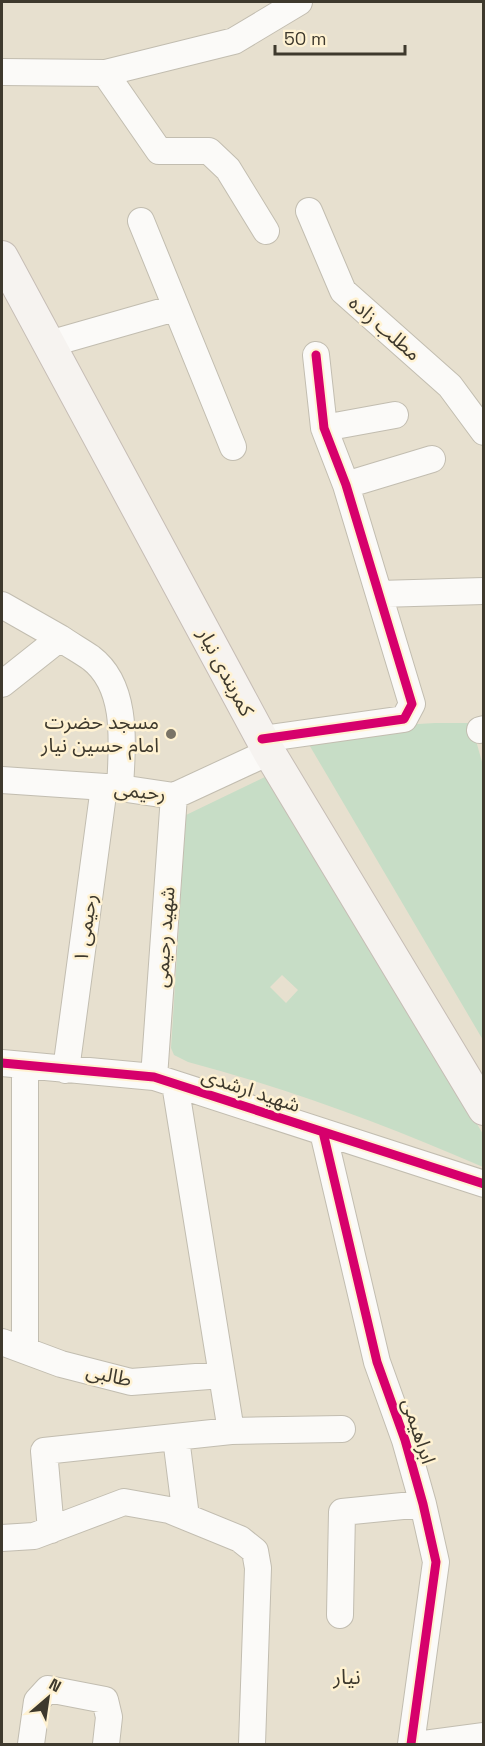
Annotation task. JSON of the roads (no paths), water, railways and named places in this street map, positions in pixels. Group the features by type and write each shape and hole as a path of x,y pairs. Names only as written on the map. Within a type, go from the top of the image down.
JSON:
{"main road":[{"name":"کمربندی نیار","path":"2,257 266,746 483,1109"}],"street":[{"path":"2,72 105,73 234,40 299,2"},
{"path":"105,73 159,151 209,151 228,169 266,231"},
{"name":"مطلب زاده","path":"309,211 343,291 450,386 483,432"},
{"path":"141,221 232,447"},
{"path":"49,344 175,308"},
{"path":"316,355 324,428 346,485 379,594 483,591"},
{"path":"324,428 395,416"},
{"path":"346,485 432,459"},
{"name":"رحیمی","path":"2,780 112,788 174,796 266,746 404,718 412,704 379,594"},
{"name":"رحیمی ۱","path":"2,605 93,659 109,678 117,701 122,737 66,1070"},
{"path":"2,684 60,638"},
{"name":"شهید رحیمی","path":"174,796 165,1081 231,1431"},
{"path":"13,1064 13,1346"},
{"name":"شهید ارشدی","path":"13,1064 165,1081 483,1184"},
{"name":"ابراهیمی","path":"323,1132 377,1362 405,1440 436,1562 411,1744"},
{"name":"طالبی","path":"13,1346 61,1364 131,1382 222,1375"},
{"path":"51,1530 44,1451 231,1431 342,1429"},
{"path":"176,1438 186,1517"},
{"path":"2,1538 34,1536 124,1502 169,1510 240,1539 255,1551 258,1568 252,1744"},
{"path":"340,1615 342,1512 423,1504"},
{"path":"31,1744 37,1701 48,1689 105,1700 109,1717 106,1744"},
{"path":"424,1744 483,1736"}],"place":[{"name":"مسجد حضرت امام حسین نیار","path":"171,734"}],"district":[{"name":"نیار","path":"347,1677"}]}
